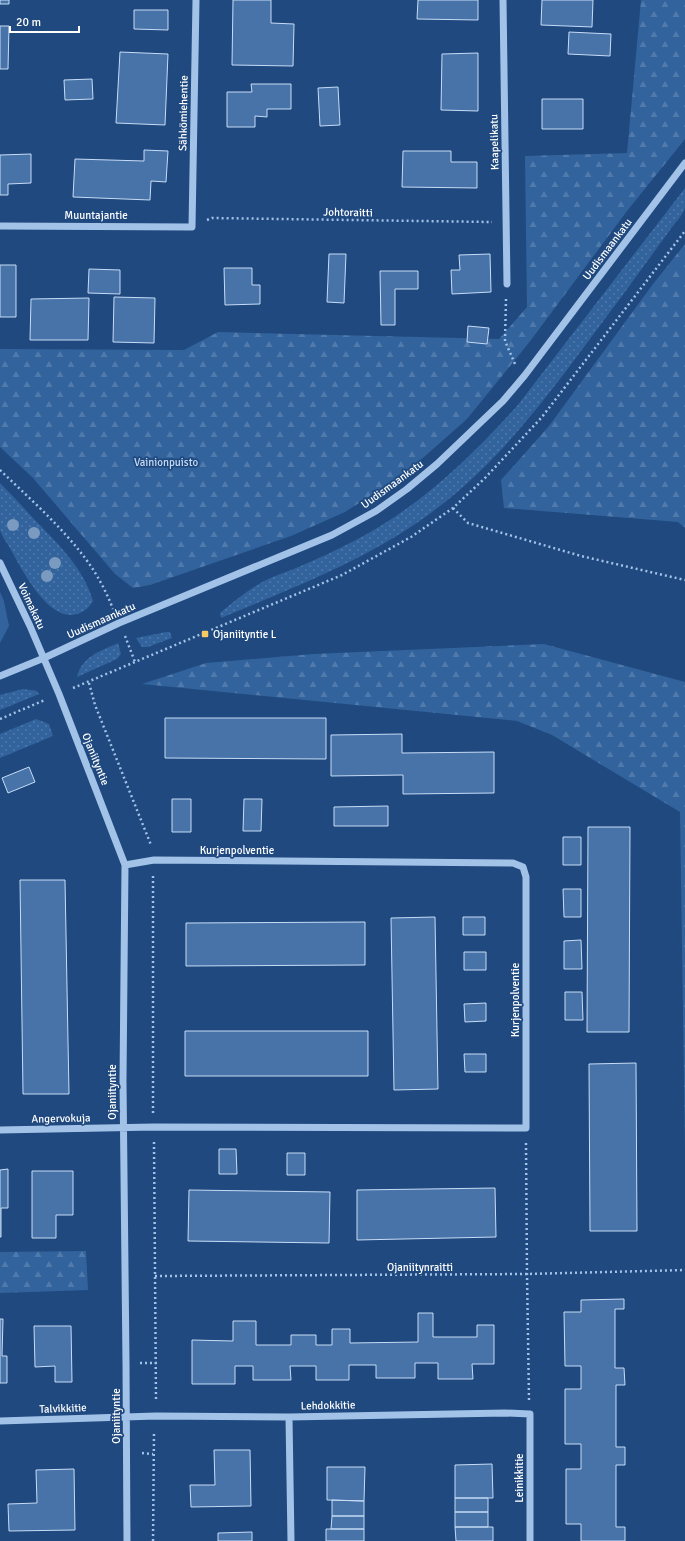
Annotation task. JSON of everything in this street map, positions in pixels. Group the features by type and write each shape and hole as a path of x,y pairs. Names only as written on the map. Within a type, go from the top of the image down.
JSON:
{"street":[{"name":"Sähkömiehentie","path":"192,227 196,0"},
{"name":"Kaapelikatu","path":"503,0 507,284"},
{"name":"Uudismaankatu","path":"0,676 44,658 119,623 332,535 376,511 407,489 437,464 502,401 525,375 685,163"},
{"name":"Muuntajantie","path":"0,226 192,227"},
{"name":"Voimakatu","path":"0,563 44,658"},
{"name":"Ojaniityntie","path":"44,658 125,865 123,1128 126,1541"},
{"name":"Kurjenpolventie","path":"125,865 162,860 513,863 523,867 526,877 526,1128"},
{"path":"123,1128 526,1128"},
{"name":"Angervokuja","path":"0,1130 123,1128"},
{"name":"Lehdokkitie","path":"126,1417 289,1417 505,1413 530,1414"},
{"name":"Leinikkitie","path":"530,1414 530,1541"},
{"name":"Talvikkitie","path":"0,1421 126,1417"},
{"path":"289,1417 291,1541"}],"path":[{"name":"Johtoraitti","path":"192,227 212,218 506,222"},
{"path":"507,284 505,341 515,363 525,375"},
{"path":"0,470 78,550 96,574 111,604"},
{"path":"453,508 468,523 580,556 685,580"},
{"path":"126,640 135,662"},
{"path":"88,683 95,705 151,846"},
{"path":"0,719 46,700"},
{"path":"153,1113 154,876"},
{"path":"526,1128 530,1414"},
{"path":"154,1143 157,1363 156,1397"},
{"name":"Ojaniitynraitti","path":"155,1276 527,1274 685,1270"},
{"path":"140,1363 157,1363"},
{"path":"153,1541 154,1435"},
{"path":"141,1453 153,1454"}],"green space":[{"name":"Vainionpuisto","path":"641,0 685,0 685,139 627,211 531,340 467,419 416,464 390,483 345,512 291,536 150,585 133,588 115,574 33,478 0,447 0,349 184,350 218,332 499,339 527,307 525,156 627,153"},
{"path":"685,188 685,208 682,214 622,296 538,407 492,460 467,484 440,506 389,541 307,582 221,618 220,613 252,588 264,581 340,548 376,529 441,482 461,464 517,406"},
{"path":"685,244 685,528 678,522 504,508 501,480 549,426 653,284"},
{"path":"0,483 60,547 76,567 89,589 93,601 84,611 77,614 67,615 56,611 38,593 29,581 3,537 0,529"},
{"path":"0,592 4,601 9,626 0,643"},
{"path":"170,632 172,638 148,647 142,647 136,638"},
{"path":"118,643 121,654 117,659 77,677 83,664 88,659"},
{"path":"544,644 685,682 685,1150 680,812 552,735 517,721 142,684 206,663 313,654"},
{"path":"23,689 37,691 39,694 0,710 0,695"},
{"path":"36,719 49,724 53,736 0,758 0,734"},
{"path":"86,1251 88,1290 0,1293 0,1252"}],"building":[{"path":"0,0 9,0 9,4 0,4"},
{"path":"233,0 271,0 271,23 294,24 293,66 232,65"},
{"path":"418,0 478,0 478,20 417,19"},
{"path":"542,0 593,0 592,27 541,25"},
{"path":"134,10 168,10 168,30 134,29"},
{"path":"0,26 9,26 8,69 0,69"},
{"path":"569,32 611,34 610,56 568,54"},
{"path":"120,52 168,54 165,125 116,123"},
{"path":"478,53 478,111 441,110 442,54"},
{"path":"92,79 93,99 65,100 64,80"},
{"path":"251,84 291,84 291,109 267,109 267,117 255,116 255,127 227,127 227,92 252,92"},
{"path":"338,87 340,125 320,126 318,88"},
{"path":"542,99 583,99 583,129 542,129"},
{"path":"144,150 168,151 166,182 151,181 150,200 73,197 75,159 144,161"},
{"path":"403,151 451,151 451,162 477,162 477,188 402,187"},
{"path":"31,154 31,183 8,184 8,195 0,195 0,155"},
{"path":"329,254 346,254 344,303 327,302"},
{"path":"490,254 491,292 452,294 451,270 460,270 459,255"},
{"path":"0,265 16,265 16,317 0,317"},
{"path":"224,268 252,268 252,285 260,285 260,304 225,305"},
{"path":"89,269 120,270 120,294 88,293"},
{"path":"380,271 418,271 418,289 395,289 395,325 381,325"},
{"path":"114,297 155,298 154,343 113,342"},
{"path":"89,298 88,340 30,340 31,299"},
{"path":"468,326 489,328 487,344 467,342"},
{"path":"165,718 326,718 326,759 165,758"},
{"path":"402,734 402,753 494,752 494,793 403,794 403,775 331,776 331,735"},
{"path":"29,767 35,782 8,793 2,778"},
{"path":"172,799 191,799 191,832 172,832"},
{"path":"244,799 262,799 261,831 243,831"},
{"path":"388,806 388,826 334,826 334,807"},
{"path":"588,827 630,827 629,1032 587,1032"},
{"path":"563,837 581,837 581,865 563,865"},
{"path":"20,880 65,880 69,1094 23,1094"},
{"path":"563,889 581,889 581,917 564,917"},
{"path":"435,917 438,1089 394,1090 391,918"},
{"path":"463,917 485,917 485,935 463,935"},
{"path":"365,922 365,965 186,966 186,923"},
{"path":"581,940 582,969 564,969 564,941"},
{"path":"464,952 486,952 486,970 464,970"},
{"path":"565,992 582,992 583,1020 565,1020"},
{"path":"486,1003 486,1021 465,1022 464,1004"},
{"path":"185,1031 368,1031 368,1076 185,1076"},
{"path":"464,1054 486,1054 486,1072 465,1072"},
{"path":"636,1063 637,1231 590,1231 589,1064"},
{"path":"219,1149 236,1149 237,1174 219,1174"},
{"path":"287,1153 305,1153 305,1175 287,1175"},
{"path":"8,1169 8,1208 1,1208 0,1237 0,1170"},
{"path":"32,1171 73,1171 73,1215 56,1215 56,1238 32,1238"},
{"path":"495,1188 496,1237 357,1240 357,1190"},
{"path":"189,1190 330,1192 329,1243 188,1241"},
{"path":"624,1299 624,1309 615,1309 615,1368 624,1368 625,1385 616,1385 616,1447 625,1447 625,1465 616,1465 616,1527 625,1527 625,1541 581,1541 581,1524 566,1524 566,1469 581,1469 581,1444 565,1444 565,1389 581,1389 581,1366 565,1366 564,1312 581,1312 581,1300"},
{"path":"418,1313 433,1313 433,1337 477,1337 477,1325 494,1325 494,1364 472,1364 473,1379 438,1379 438,1363 415,1363 415,1378 376,1378 376,1365 349,1365 349,1380 316,1380 316,1366 290,1366 291,1380 253,1380 253,1366 235,1366 235,1384 192,1384 192,1340 233,1341 233,1321 256,1321 256,1345 291,1345 291,1335 316,1335 316,1345 332,1345 332,1329 350,1329 350,1343 418,1342"},
{"path":"0,1319 3,1319 2,1356 7,1356 7,1383 0,1383"},
{"path":"34,1326 71,1326 72,1382 55,1382 55,1366 35,1367"},
{"path":"214,1450 250,1450 251,1506 191,1507 190,1485 215,1485"},
{"path":"492,1464 493,1498 455,1498 455,1465"},
{"path":"327,1467 365,1467 364,1501 327,1500"},
{"path":"74,1469 75,1530 9,1531 8,1504 37,1503 36,1470"},
{"path":"455,1498 488,1498 488,1512 455,1512"},
{"path":"332,1500 364,1501 364,1516 332,1516"},
{"path":"455,1512 488,1512 488,1527 455,1527"},
{"path":"332,1516 364,1516 364,1529 331,1529"},
{"path":"455,1527 493,1527 493,1541 456,1541"},
{"path":"326,1529 364,1529 364,1541 326,1541"},
{"path":"252,1532 252,1541 218,1541 218,1533"}],"place":[{"name":"Ojaniityntie L","path":"205,634"}]}
